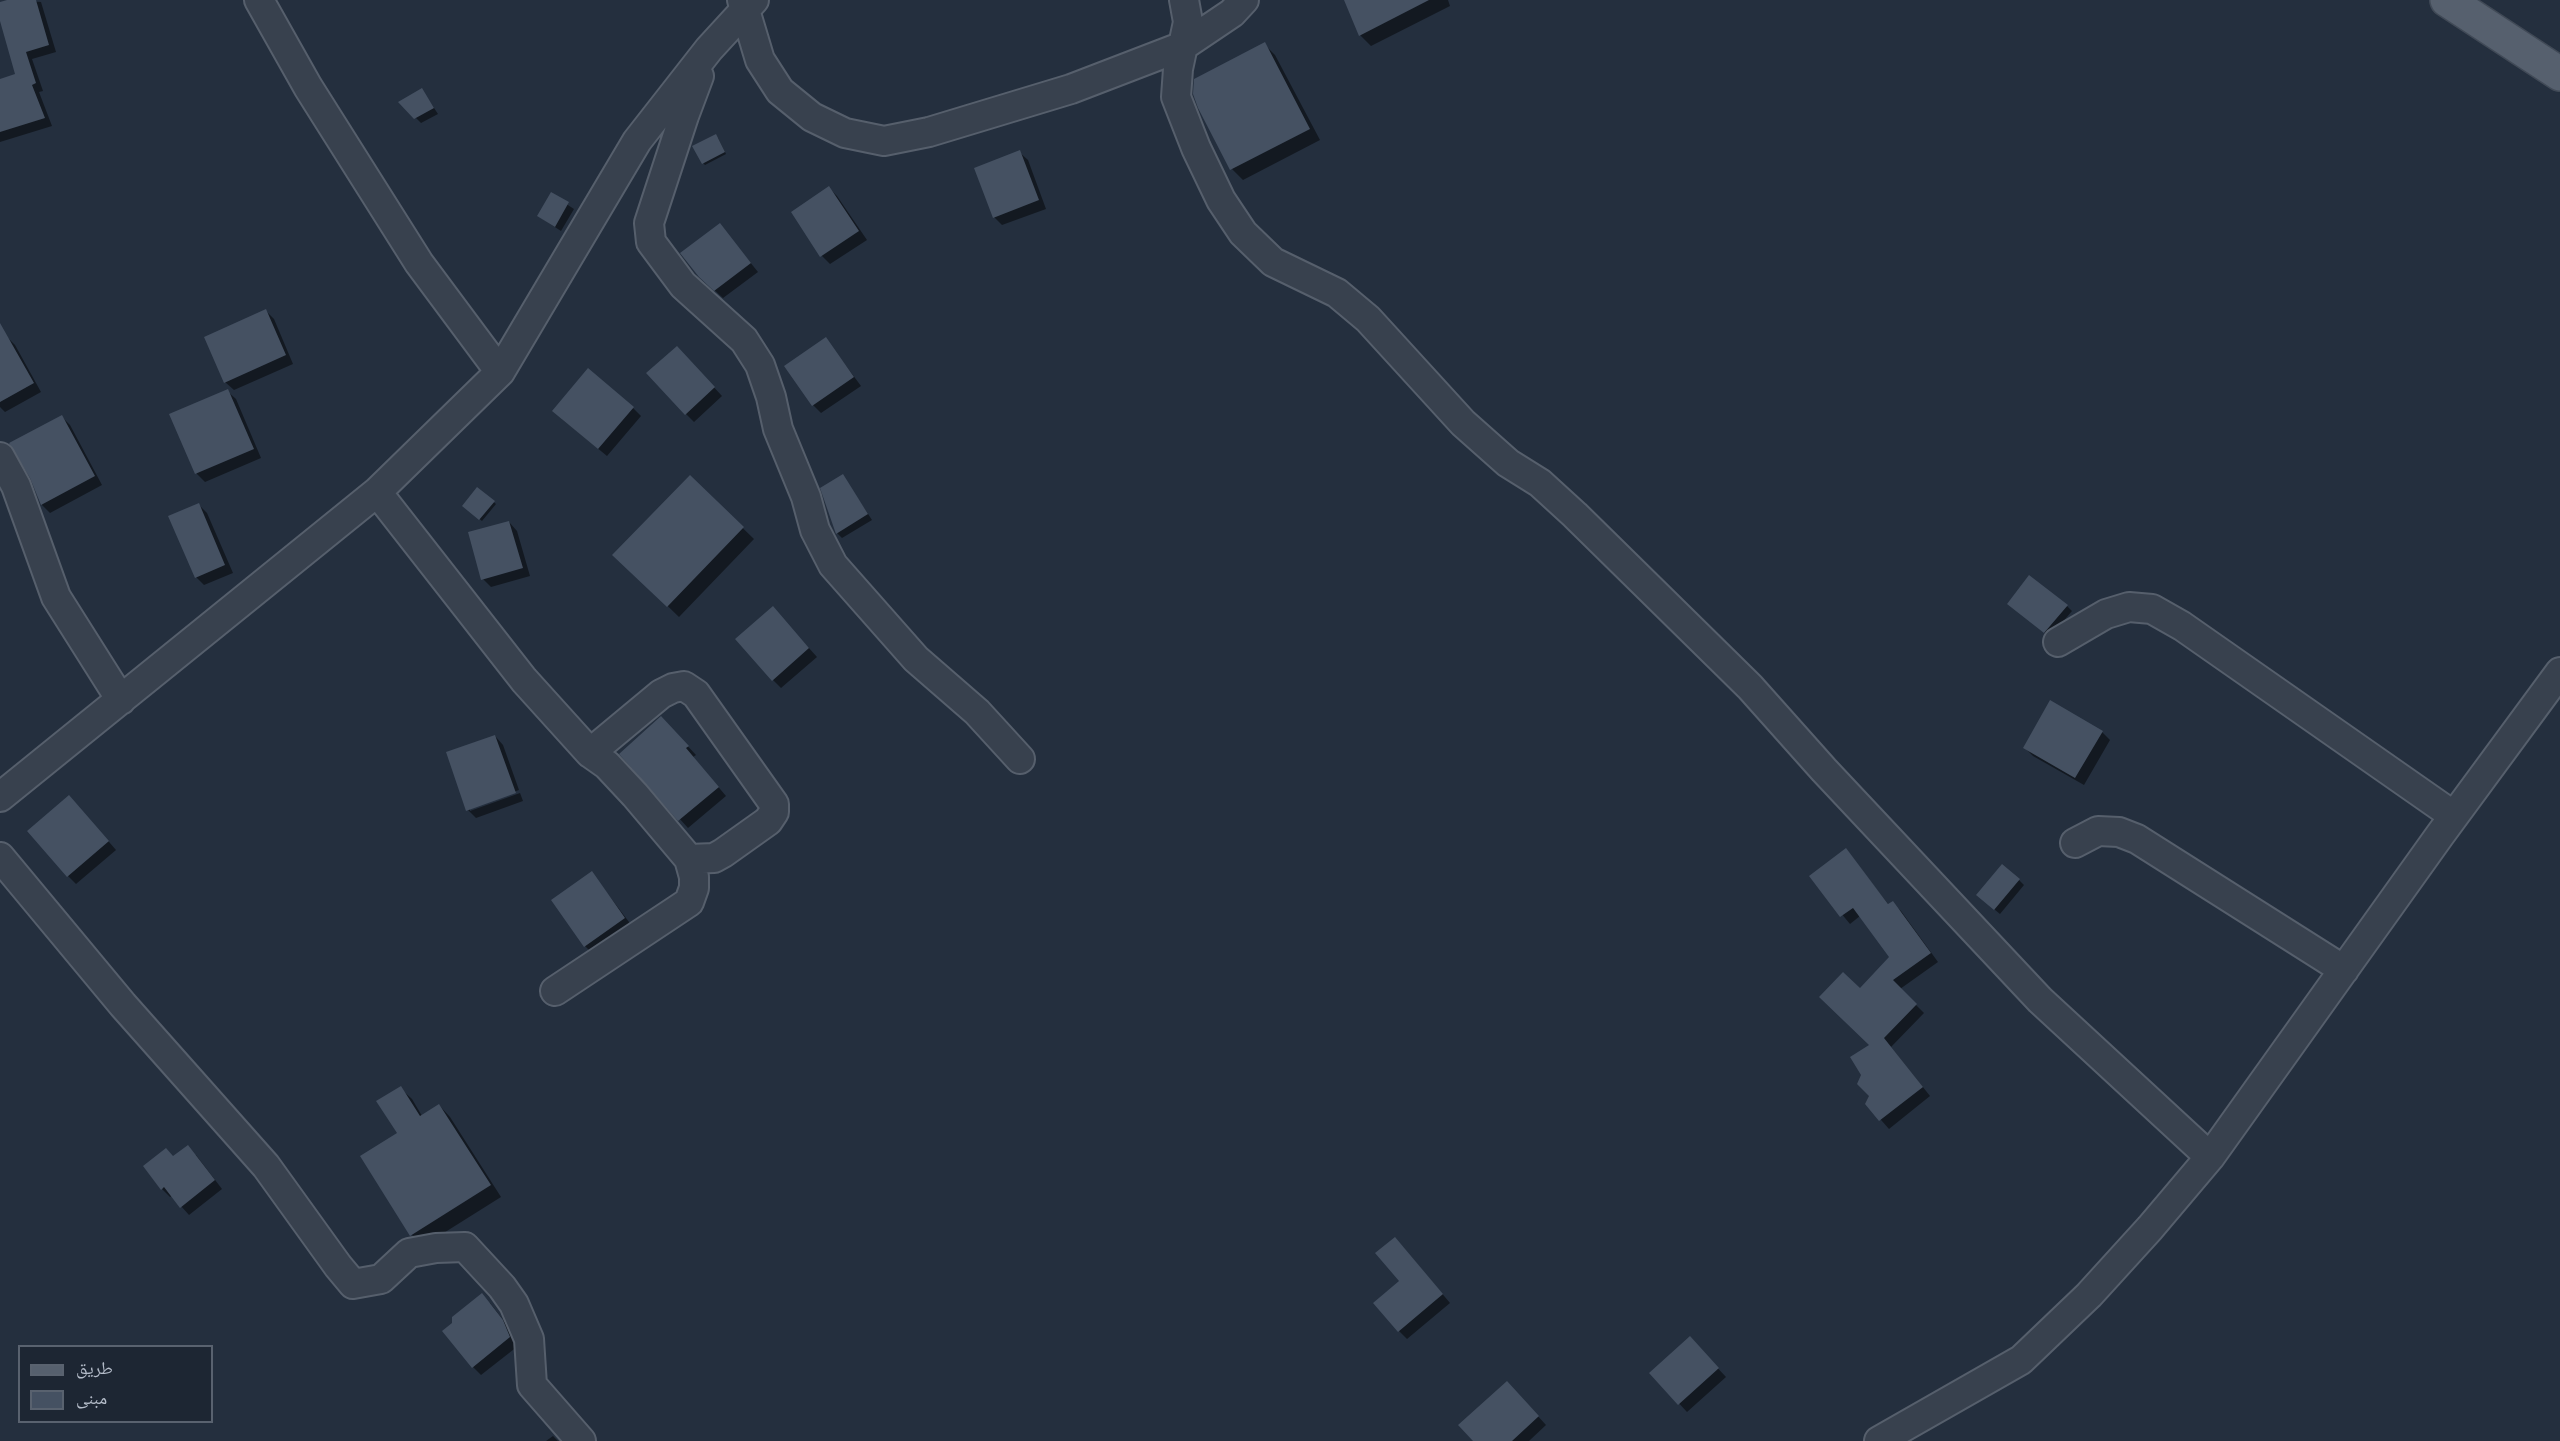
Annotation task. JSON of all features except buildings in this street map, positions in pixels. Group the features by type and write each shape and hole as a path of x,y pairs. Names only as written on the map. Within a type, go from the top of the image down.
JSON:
{"main road":[{"path":"2447,0 2560,74"}],"street":[{"path":"259,0 308,87 420,263 500,372"},
{"path":"1184,0 1188,22 1178,69 1176,97 1196,148 1221,200 1243,233 1273,262 1337,293 1368,319 1463,423 1508,463 1540,483 1575,515 1750,687 1824,770 2040,1000 2210,1157"},
{"path":"747,3 760,60 780,91 812,117 845,133 884,141 929,132 1071,89 1183,46 1232,13 1244,0"},
{"path":"0,797 377,492 500,372 637,141 747,3"},
{"path":"710,49 659,187 649,223 651,242 683,285 744,340 760,365 771,397 778,429 806,497 815,530 833,564 916,659 977,712 1020,759"},
{"path":"0,457 16,486 56,597 121,700"},
{"path":"377,492 524,680 590,753 607,765 689,859 694,877 694,888 689,902 555,991"},
{"path":"2058,642 2106,614 2128,607 2152,609 2182,626 2454,816"},
{"path":"1880,1441 2021,1360 2089,1295 2210,1157 2560,672"},
{"path":"590,753 661,694 684,686 696,694 774,804 774,812 768,821 714,858 689,859"},
{"path":"2075,843 2098,831 2119,832 2138,839 2344,970"},
{"path":"0,857 123,1005 266,1166 353,1284 381,1280 410,1253 435,1248 465,1247 502,1287 514,1304 528,1339 532,1385 580,1441"}]}
